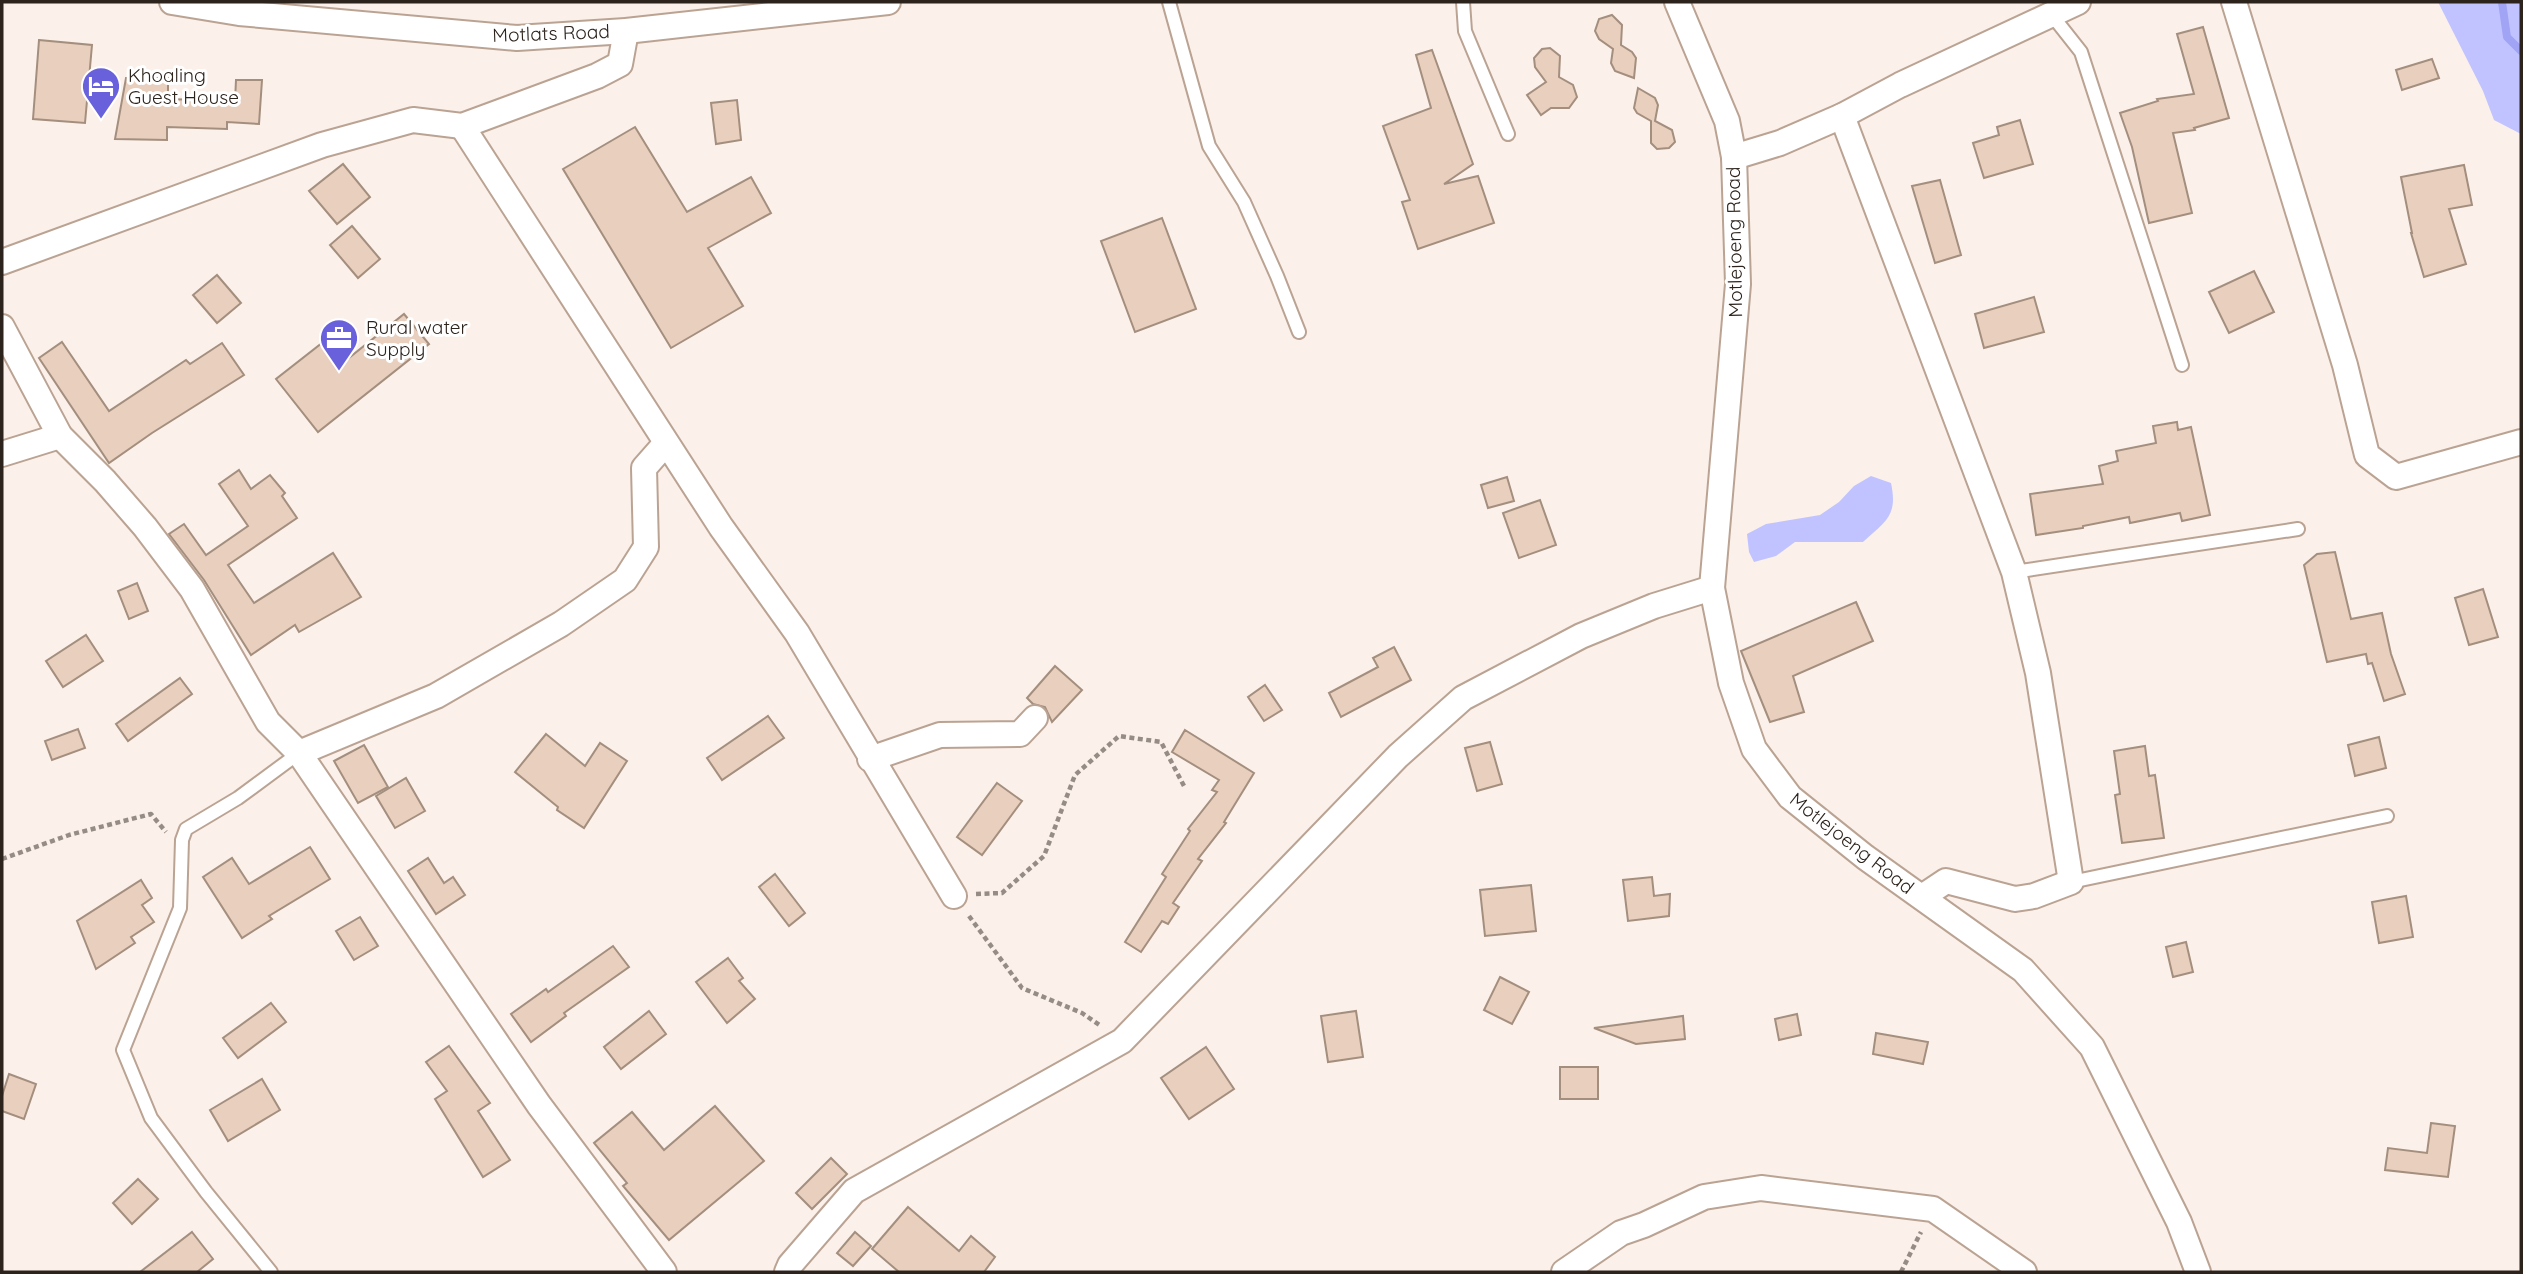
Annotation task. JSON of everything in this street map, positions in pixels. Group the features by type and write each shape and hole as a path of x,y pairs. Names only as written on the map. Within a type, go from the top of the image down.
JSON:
{"street":[{"name":"Motlats Road","path":"173,2 239,13 517,38 626,31 888,2"},
{"name":"Motlejoeng Road","path":"1677,2 1727,121 1734,157 1738,284 1712,588 1731,684 1754,749 1790,797 1865,858 2023,970 2092,1047 2179,1222 2198,1272"},
{"path":"1734,157 1780,144 2078,2"},
{"path":"2234,2 2345,365 2367,455 2396,477 2521,442"},
{"path":"2,262 322,145 413,120 462,126 597,76 620,64 626,31"},
{"path":"1842,116 2014,572 2038,673 2071,882 2034,896 2015,898 1946,881 1922,897"},
{"path":"462,126 721,527 797,633 954,896"},
{"path":"2,327 60,436 153,537 192,589 268,722 299,752 539,1105 664,1272"},
{"path":"2,454 60,436"},
{"path":"299,752 436,696 561,625 625,580 646,547 644,468 666,443"},
{"path":"787,1272 790,1265 854,1191 1122,1041 1398,756 1463,698 1581,636 1654,606 1712,588"},
{"path":"870,759 940,735 1020,734 1035,718"},
{"path":"1564,1272 1621,1233 1704,1197 1761,1188 1933,1209 2024,1272"}],"lane":[{"path":"1169,2 1209,145 1244,202 1299,332"},
{"path":"1462,2 1465,31 1508,134"},
{"path":"2051,15 2081,52 2182,365"},
{"path":"2014,572 2298,529"},
{"path":"271,1272 206,1192 151,1118 123,1050 180,908 182,840 186,829 238,798 299,752"},
{"path":"2071,882 2387,816"}],"path":[{"path":"954,896 1002,893 1044,856 1075,775 1119,736 1161,742 1184,786"},
{"path":"2,859 69,835 151,814 168,834 182,840"},
{"path":"954,896 1023,988 1082,1013 1122,1041"},
{"path":"1901,1272 1933,1209"}],"shaded area":[{"path":"2438,2 2521,2 2521,134 2494,120 2483,91"},
{"path":"1871,476 1891,483 1893,503 1884,523 1863,542 1795,542 1776,556 1754,562 1749,552 1747,534 1766,524 1820,515 1839,502 1854,486"}],"building":[{"path":"1612,15 1622,25 1621,45 1636,58 1634,78 1615,71 1611,63 1613,49 1599,39 1595,31 1599,19"},
{"path":"2203,27 2229,118 2194,128 2195,130 2173,133 2192,213 2149,223 2132,147 2120,113 2158,101 2157,99 2194,94 2177,34"},
{"path":"39,40 92,45 85,123 33,119"},
{"path":"1550,48 1560,56 1559,77 1573,85 1577,97 1569,108 1551,108 1541,115 1527,95 1546,82 1535,67 1534,58 1542,49"},
{"path":"1432,50 1473,164 1444,184 1478,176 1494,223 1418,249 1402,202 1410,200 1383,126 1431,108 1416,55"},
{"path":"2432,59 2439,78 2402,90 2396,70"},
{"path":"126,78 168,78 168,99 235,101 236,80 262,80 259,124 227,122 227,129 167,127 167,140 115,139"},
{"path":"1638,88 1655,98 1658,105 1655,121 1672,130 1675,142 1669,148 1657,149 1651,143 1651,121 1637,113 1634,108"},
{"path":"737,100 741,140 716,144 711,103"},
{"path":"2020,120 2033,164 1984,178 1973,143 1999,135 1997,127"},
{"path":"635,127 687,212 751,177 771,213 708,248 743,306 671,348 563,169"},
{"path":"343,164 370,197 337,224 309,191"},
{"path":"2464,165 2472,205 2449,209 2466,264 2424,277 2411,233 2401,177"},
{"path":"1940,180 1961,255 1935,263 1912,186"},
{"path":"1162,218 1196,309 1135,332 1101,241"},
{"path":"352,226 380,259 358,278 330,245"},
{"path":"2254,271 2274,312 2229,333 2209,292"},
{"path":"217,275 241,303 217,323 193,295"},
{"path":"2034,297 2044,332 1984,348 1975,314"},
{"name":"Rural water Supply","path":"404,314 429,344 318,432 276,379 322,343 340,365"},
{"path":"62,342 109,411 186,360 190,364 222,343 244,375 109,463 39,358"},
{"path":"2177,422 2178,430 2191,427 2210,515 2182,521 2180,513 2130,523 2129,517 2036,535 2030,494 2103,484 2099,466 2118,461 2116,451 2156,443 2153,426"},
{"path":"239,470 251,489 270,475 285,493 282,496 297,518 228,565 254,603 333,553 361,597 299,632 295,625 251,655 204,580 169,534 184,524 206,555 248,526 219,484"},
{"path":"1507,477 1514,501 1488,508 1481,485"},
{"path":"1540,500 1556,545 1519,558 1503,513"},
{"path":"2335,552 2351,619 2382,613 2391,654 2405,694 2384,701 2372,663 2368,664 2366,654 2327,662 2304,565 2317,554"},
{"path":"137,583 148,611 129,619 118,591"},
{"path":"2483,589 2498,637 2469,645 2455,598"},
{"path":"1856,602 1873,641 1793,676 1804,712 1770,722 1741,651"},
{"path":"86,635 103,661 63,687 46,661"},
{"path":"1394,647 1411,680 1341,717 1329,693 1378,667 1373,658"},
{"path":"1055,666 1082,690 1052,722 1045,707 1033,704 1027,698"},
{"path":"180,678 192,694 128,741 116,724"},
{"path":"1265,685 1282,710 1264,721 1248,697"},
{"path":"768,716 784,738 722,780 707,758"},
{"path":"78,729 85,748 52,760 45,741"},
{"path":"1185,730 1254,773 1224,822 1226,823 1198,859 1202,861 1173,903 1179,907 1168,924 1162,921 1141,952 1125,942 1166,877 1162,874 1190,831 1188,829 1217,792 1212,790 1219,780 1172,752"},
{"path":"546,734 585,766 600,743 627,761 584,828 557,810 558,807 515,772"},
{"path":"2379,737 2386,768 2355,776 2348,745"},
{"path":"1490,742 1502,784 1477,791 1465,748"},
{"path":"364,745 388,787 358,803 334,761"},
{"path":"2145,746 2149,776 2155,775 2164,838 2122,843 2115,795 2120,794 2114,751"},
{"path":"406,778 425,811 395,828 376,796"},
{"path":"997,783 1022,801 982,855 957,837"},
{"path":"310,847 330,879 269,916 272,919 242,938 203,877 232,858 249,884"},
{"path":"428,858 444,883 453,877 465,895 436,914 408,871"},
{"path":"775,874 805,913 789,926 759,887"},
{"path":"1652,877 1654,896 1670,894 1669,916 1628,921 1623,880"},
{"path":"141,880 152,898 142,905 154,922 131,937 135,943 96,969 77,921"},
{"path":"1531,885 1536,931 1485,936 1480,890"},
{"path":"2406,896 2413,937 2379,943 2372,902"},
{"path":"360,917 378,946 354,960 336,931"},
{"path":"2186,942 2193,972 2173,977 2166,947"},
{"path":"613,946 629,967 564,1013 566,1016 531,1042 511,1014 546,989 548,992"},
{"path":"728,958 743,978 739,981 755,999 727,1023 696,982"},
{"path":"1500,977 1529,992 1512,1024 1484,1010"},
{"path":"271,1003 286,1022 238,1058 223,1038"},
{"path":"649,1011 666,1034 621,1069 604,1047"},
{"path":"1356,1011 1363,1057 1328,1062 1321,1016"},
{"path":"1797,1014 1801,1035 1779,1040 1775,1019"},
{"path":"1683,1016 1685,1039 1636,1044 1594,1028"},
{"path":"1876,1033 1928,1042 1923,1064 1873,1054"},
{"path":"449,1046 490,1103 478,1111 510,1160 483,1177 435,1099 447,1091 426,1062"},
{"path":"1206,1047 1234,1089 1189,1119 1161,1078"},
{"path":"1560,1067 1598,1067 1598,1099 1560,1099"},
{"path":"9,1074 36,1084 24,1119 2,1111 2,1096"},
{"path":"262,1079 280,1110 228,1141 210,1110"},
{"path":"715,1106 764,1161 669,1240 623,1186 627,1183 594,1143 632,1112 664,1150"},
{"path":"2431,1123 2455,1126 2448,1177 2385,1170 2388,1148 2427,1153"},
{"path":"831,1158 847,1174 812,1209 796,1193"},
{"path":"138,1179 158,1199 132,1224 113,1203"},
{"path":"908,1207 959,1251 971,1236 995,1257 984,1272 899,1272 872,1249"},
{"path":"192,1232 213,1259 197,1272 140,1272"},
{"path":"855,1232 871,1246 853,1266 837,1253"}],"waterway":[{"path":"2502,2 2507,37 2521,51"}],"place":[{"name":"Khoaling Guest House","path":"101,120"},
{"name":"Rural water Supply","path":"339,372"}]}
